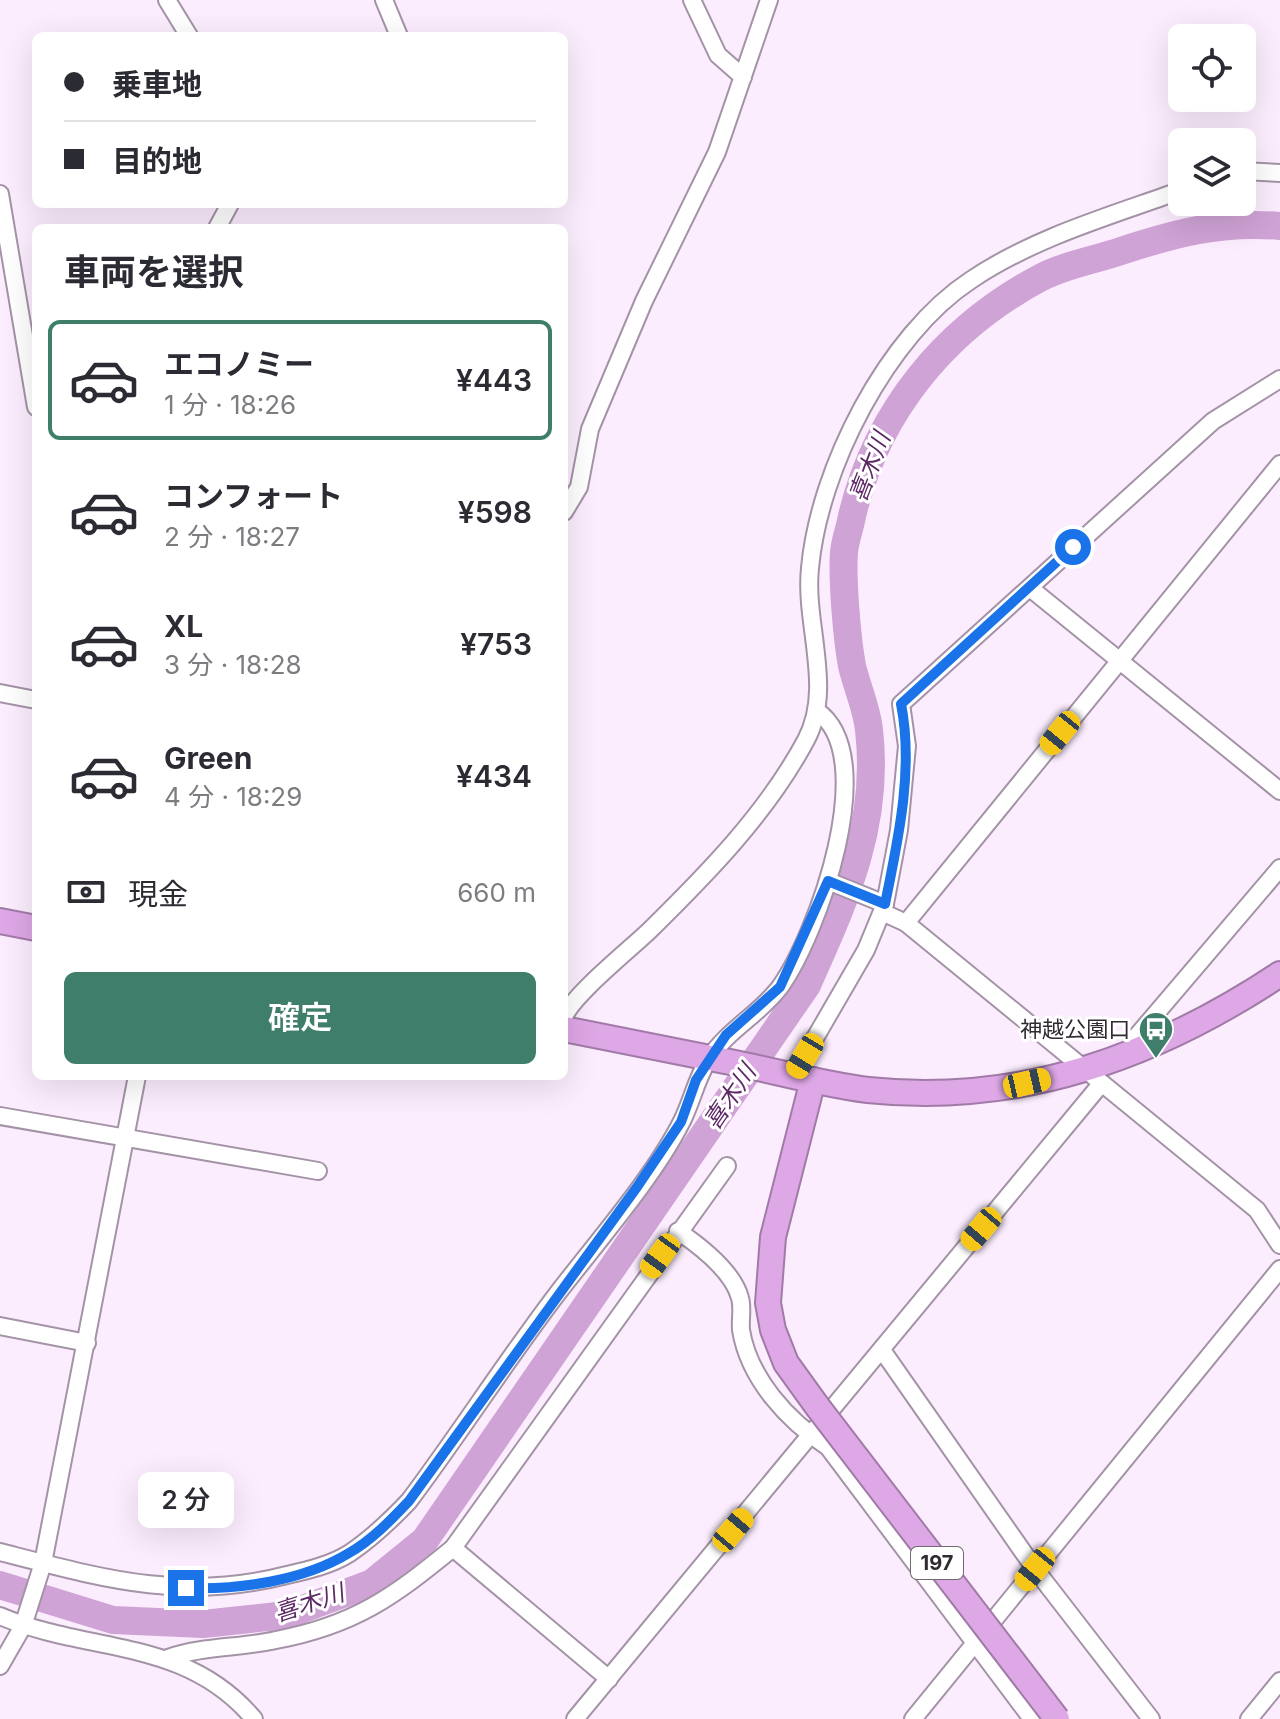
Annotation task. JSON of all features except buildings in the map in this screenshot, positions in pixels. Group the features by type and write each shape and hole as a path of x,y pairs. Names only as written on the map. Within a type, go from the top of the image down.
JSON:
{"highway":[{"path":"0,921 32,927"},
{"path":"568,1030 796,1077 897,1092 978,1091 1093,1077 1132,1054 1226,1009 1280,974"},
{"name":"197","path":"796,1077 773,1237 768,1303 773,1330 786,1363 1057,1719"}],"street":[{"path":"167,0 187,32"},
{"path":"384,0 397,32"},
{"path":"692,0 718,55 743,77"},
{"path":"568,505 579,487 590,429 644,301 717,152 769,0"},
{"path":"1256,172 1280,173"},
{"path":"0,194 32,383"},
{"path":"568,1013 721,859 806,740 817,711 809,571 814,537 837,460 871,392 932,314 968,281 1042,241 1168,195"},
{"path":"796,1077 866,950 882,906 899,830 907,746 901,704 1213,421 1280,379"},
{"path":"906,923 1280,464"},
{"path":"1030,588 1280,791"},
{"path":"0,693 32,699"},
{"path":"0,1552 42,1566 137,1586 211,1589 258,1583 318,1568 348,1554 382,1529 409,1501 637,1187 681,1122 696,1080 716,1060 726,1035 780,987 832,883 842,811 842,759 829,719 817,711"},
{"path":"1132,1054 1136,1037 1280,868"},
{"path":"832,883 882,906 906,923 1257,1210 1280,1245"},
{"path":"575,1719 882,1350 1093,1077"},
{"path":"0,1666 24,1622 42,1566 136,1080"},
{"path":"0,1116 318,1171"},
{"path":"168,1658 188,1651 278,1640 343,1622 367,1612 406,1588 453,1548 727,1166"},
{"path":"678,1231 705,1250 735,1287 740,1298 742,1330 748,1352 771,1396 811,1436 828,1447 1032,1719"},
{"path":"913,1719 1280,1269"},
{"path":"0,1326 87,1343"},
{"path":"882,1350 1035,1569 1151,1719"},
{"path":"453,1548 609,1679"},
{"path":"0,1616 168,1658 196,1670 223,1688 254,1719"},
{"path":"1249,1719 1280,1681"}],"waterway":[{"name":"喜木川","path":"0,1585 113,1620 203,1624 287,1615 372,1583 425,1540 807,985 834,923 864,830 871,765 868,722 848,641 845,548 863,478 898,408 920,376 974,322 1006,298 1049,273 1199,230 1238,225 1280,226"}],"place":[{"name":"神越公園口","path":"1156,1060"}],"route":[{"path":"186,1588 211,1589 258,1583 318,1568 348,1554 382,1529 409,1501 637,1187 681,1122 696,1080 726,1035 780,987 811,925 828,881 885,904 899,830 907,746 901,704 1073,547"}]}
